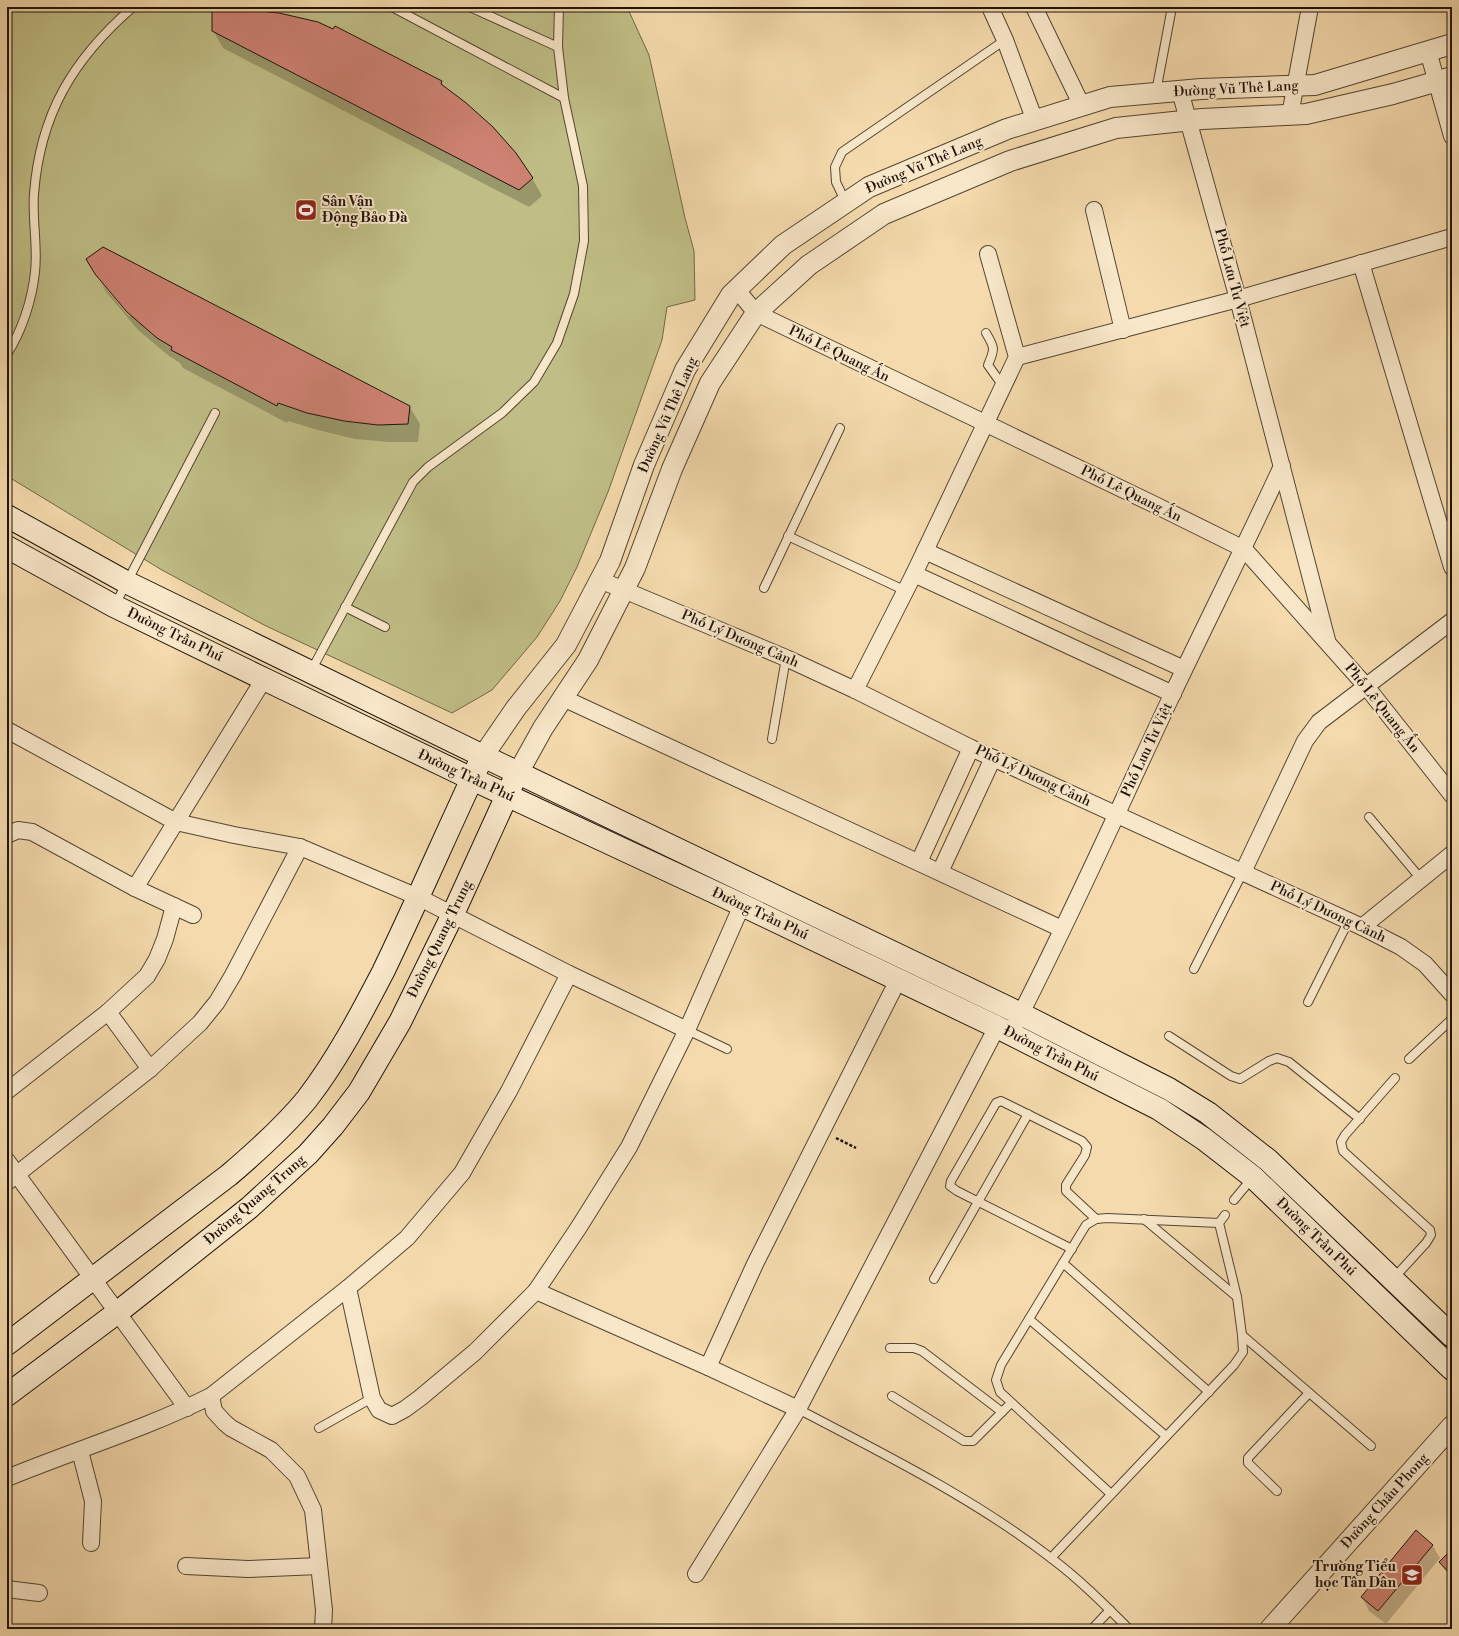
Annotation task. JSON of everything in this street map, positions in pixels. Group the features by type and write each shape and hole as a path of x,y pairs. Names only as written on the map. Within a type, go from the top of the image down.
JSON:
{"main road":[{"name":"Đường Trần Phú","path":"7,516 126,582 518,773 1021,1014 1169,1089 1208,1113 1452,1369"},
{"name":"Đường Trần Phú","path":"7,547 114,606 507,796 742,905 1004,1030 1159,1109 1204,1139 1261,1168 1393,1280 1452,1336"},
{"path":"7,1344 251,1156 306,1099 328,1069 360,1014 398,941 483,756"},
{"name":"Đường Quang Trung","path":"7,1395 118,1312 250,1208 308,1154 333,1126 359,1092 406,1009 453,914 518,773"}],"street":[{"path":"990,7 1005,40 1035,121"},
{"path":"1034,7 1082,106"},
{"path":"1290,115 1310,7"},
{"name":"Đường Vũ Thê Lang","path":"483,756 516,708 566,645 610,561 644,465 685,370 731,295 783,245 869,187 1007,129 1110,97 1180,91 1315,85 1452,44"},
{"path":"1428,51 1444,79 1452,136"},
{"name":"Đường Vũ Thê Lang","path":"518,773 543,728 588,660 635,568 672,469 710,383 756,314 809,265 884,214 1010,161 1116,128 1189,121 1306,114 1444,79"},
{"name":"Phố Lưu Tư Việt","path":"1180,91 1238,299 1328,643"},
{"path":"1094,210 1123,330"},
{"path":"1017,357 1238,299 1452,237"},
{"path":"855,690 906,591 1017,357 988,254"},
{"path":"1361,263 1452,567"},
{"name":"Phố Lê Quang Ấn","path":"737,290 756,314 1244,549 1365,686 1452,795"},
{"name":"Phố Lưu Tư Việt","path":"696,1574 798,1409 1004,1030 1021,1014 1184,670 1244,549 1282,466"},
{"path":"925,551 1184,670"},
{"path":"914,574 1173,694"},
{"name":"Phố Lý Dương Cảnh","path":"600,580 786,658 855,690 971,748 1355,924 1401,947 1425,964 1452,994"},
{"path":"1243,872 1305,741 1319,722 1452,621"},
{"path":"135,888 264,679"},
{"path":"563,698 1062,929"},
{"path":"7,730 176,822 234,835 300,847 418,897 569,974 687,1030"},
{"path":"919,862 971,748"},
{"path":"940,872 993,758"},
{"path":"7,835 18,830 32,832 135,888 194,915"},
{"path":"12,1179 150,1069 200,1023 217,1002 233,975 300,847"},
{"path":"1355,924 1421,879 1452,854"},
{"path":"348,1288 372,1398 379,1410 392,1416 405,1409 475,1352 536,1291 579,1227 629,1147 687,1030 742,905"},
{"path":"7,1091 108,1012 147,976 157,959 165,939 174,906"},
{"path":"7,1478 187,1408 211,1396 348,1288 407,1238 462,1173 509,1091 569,974"},
{"path":"708,1366 755,1264 823,1132 898,980"},
{"path":"108,1012 150,1069"},
{"path":"7,1161 12,1179 93,1279 187,1408"},
{"path":"536,1291 708,1366 798,1409"},
{"path":"211,1396 214,1411 225,1423 231,1428 271,1450 297,1476 313,1510 324,1610 323,1629"},
{"name":"Đường Châu Phong","path":"1270,1629 1452,1426"},
{"path":"80,1450 94,1501 91,1544"},
{"path":"186,1566 248,1570 319,1566"},
{"path":"7,1589 39,1593"}],"lane":[{"path":"7,354 14,343 26,313 36,272 34,195 38,164 46,129 54,108 69,80 88,51 115,22 133,7"},
{"path":"392,7 564,98"},
{"path":"470,7 558,47"},
{"path":"311,672 413,482 428,467 502,413 513,403 534,382 557,343 574,294 584,241 583,186 564,98 558,47 559,7"},
{"path":"1156,93 1172,7"},
{"path":"846,202 836,182 835,167 842,152 1005,40"},
{"path":"986,333 994,346 994,351 988,364 1003,386"},
{"path":"114,606 215,413"},
{"path":"764,588 840,428"},
{"path":"788,536 906,591"},
{"path":"345,607 385,627"},
{"path":"772,740 786,658"},
{"path":"1369,817 1421,879"},
{"path":"1194,969 1243,872"},
{"path":"1308,1002 1355,924"},
{"path":"1409,1059 1452,1019"},
{"path":"687,1030 727,1049"},
{"path":"1169,1036 1231,1076 1240,1079 1269,1061 1277,1058 1289,1062 1360,1119"},
{"path":"1393,1280 1426,1243 1431,1235 1430,1230 1343,1151 1341,1142 1345,1135 1395,1078"},
{"path":"1072,1249 957,1191 950,1186 951,1181 996,1103 1001,1101 1082,1141 1087,1147 1085,1155 1066,1185 1066,1191 1096,1220"},
{"path":"934,1280 977,1201 1028,1114"},
{"path":"1234,1200 1261,1168"},
{"path":"1051,1558 1234,1365 1243,1352 1237,1297 1220,1222 1225,1215"},
{"path":"1111,1494 1000,1392 996,1380 1001,1365 1086,1225 1096,1220 1107,1218 1220,1222"},
{"path":"1144,1219 1237,1297"},
{"path":"1064,1263 1208,1392"},
{"path":"1030,1319 1166,1436"},
{"path":"1242,1335 1371,1446"},
{"path":"890,1348 914,1348 922,1351 1002,1412"},
{"path":"1277,1491 1248,1463 1248,1458 1309,1393"},
{"path":"892,1396 964,1441 973,1441 1011,1403"},
{"path":"319,1428 372,1398"},
{"path":"798,1409 858,1440 987,1513 1051,1558 1110,1610 1129,1629"},
{"path":"1092,1629 1110,1610"}],"path":[{"path":"823,1132 856,1148"}],"shaded area":[{"path":"7,7 627,7 649,55 685,218 694,251 695,300 667,307 662,340 608,492 577,567 560,601 537,637 492,690 452,713 264,625 162,570 7,476"}],"building":[{"path":"229,8 279,13 318,22 333,29 335,26 442,81 441,84 465,102 493,127 516,153 533,178 519,190 212,31 212,10"},
{"path":"103,247 410,406 408,424 378,425 344,421 307,413 278,403 277,406 171,350 172,347 157,338 127,312 95,274 86,259"},
{"path":"1416,1530 1433,1545 1378,1611 1361,1597"},
{"path":"1452,1549 1452,1576 1439,1562"}],"place":[{"name":"Sân Vận Động Bảo Đà","path":"306,210"},
{"name":"Trường Tiểu học Tân Dân","path":"1412,1575"}]}
